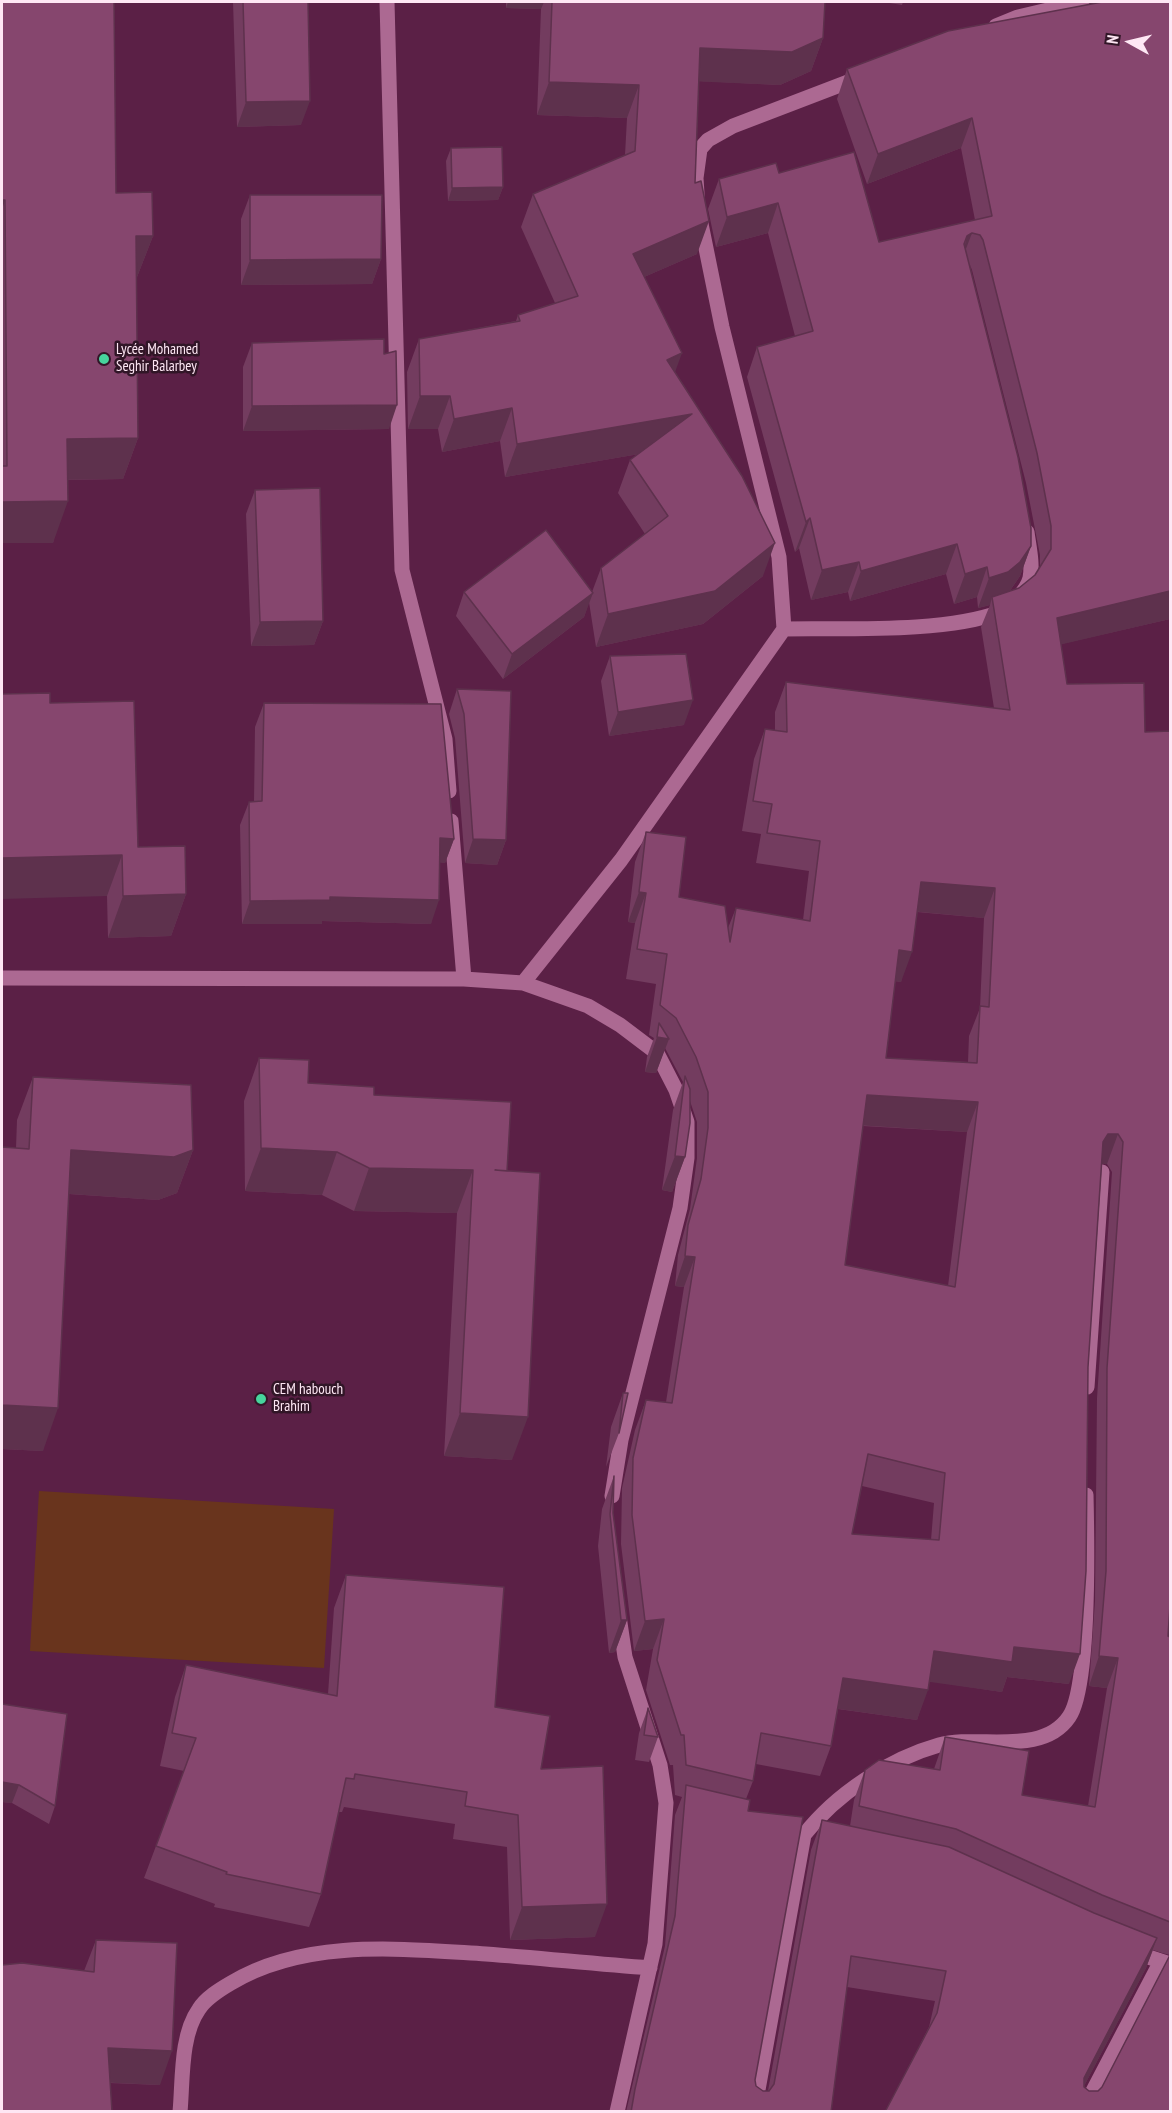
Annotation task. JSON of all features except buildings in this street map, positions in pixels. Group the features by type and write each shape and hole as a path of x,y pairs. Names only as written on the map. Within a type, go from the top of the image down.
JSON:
{"street":[{"path":"387,2 402,570 445,739 464,979"},
{"path":"1018,17 1023,2"},
{"path":"985,30 1018,17 1082,2"},
{"path":"523,983 621,860 784,629 778,557 722,327 695,194 700,149 708,140 727,129 876,71"},
{"path":"784,629 942,623 1002,611 1017,599 1030,579 1030,557 1024,517"},
{"path":"2,978 464,979 523,983 588,1006 620,1025 657,1053 676,1090 687,1122 687,1158 680,1208 621,1440 612,1487 612,1510"},
{"path":"1086,1402 1102,1172"},
{"path":"754,2112 804,1835 836,1804 894,1762 941,1744 1036,1738 1057,1730 1070,1717 1081,1666 1088,1560 1086,1482"},
{"path":"616,1599 625,1657 672,1804 650,1968 616,2112"},
{"path":"1082,2112 1165,1963 1118,1946"},
{"path":"180,2112 187,2044 198,2009 212,1995 235,1981 291,1959 330,1952 381,1949 523,1956 650,1968"}],"shaded area":[{"path":"39,1491 334,1509 324,1668 30,1651"}],"place":[{"name":"Lycée Mohamed Seghir Balarbey","path":"104,359"},
{"name":"CEM habouch Brahim","path":"261,1399"}]}
